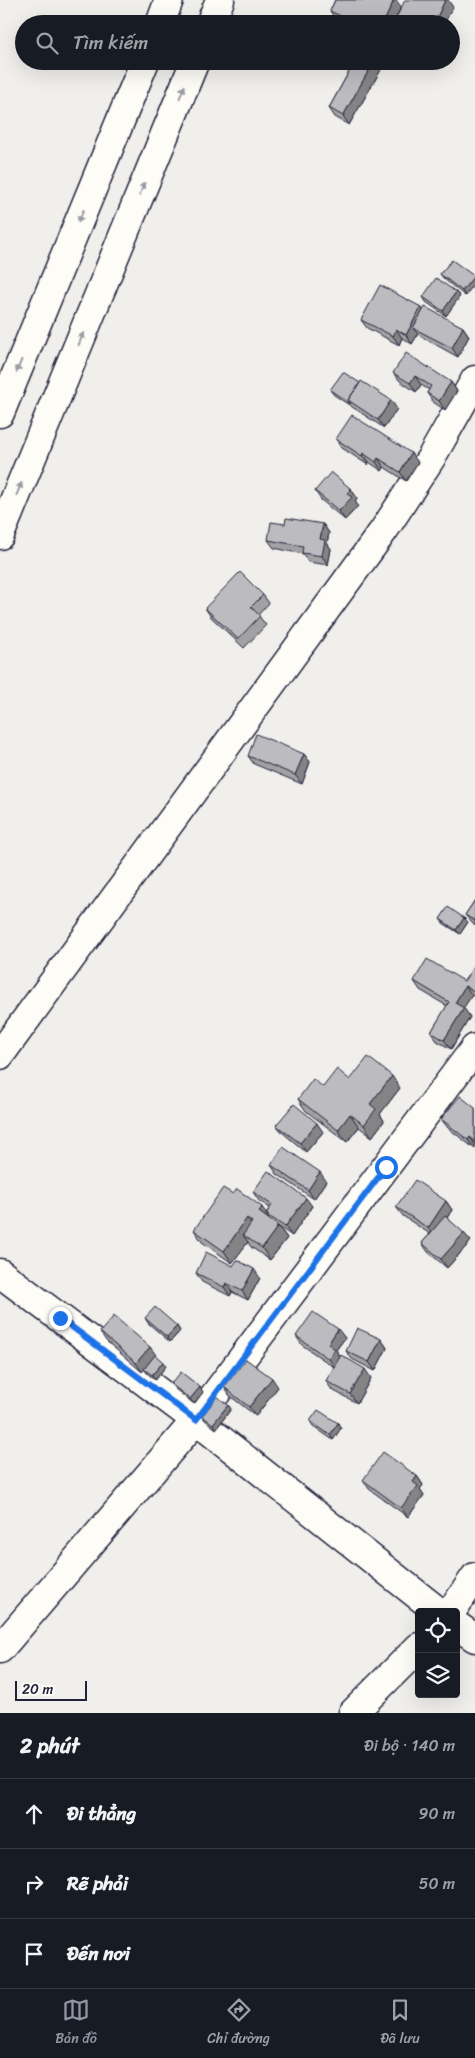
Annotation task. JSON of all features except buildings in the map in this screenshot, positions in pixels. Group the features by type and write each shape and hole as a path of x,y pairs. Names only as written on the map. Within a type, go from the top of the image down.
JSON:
{"street":[{"path":"163,15 169,0"},
{"path":"214,15 220,0"},
{"path":"0,413 140,70"},
{"path":"0,534 191,70"},
{"path":"0,1054 384,530 431,458 475,380"},
{"path":"0,1650 196,1420 475,1048"},
{"path":"0,1273 196,1420 434,1608"},
{"path":"454,1608 475,1577"},
{"path":"460,1628 475,1638"},
{"path":"353,1713 415,1650"}],"route":[{"path":"60,1318 196,1420 386,1167"}]}
